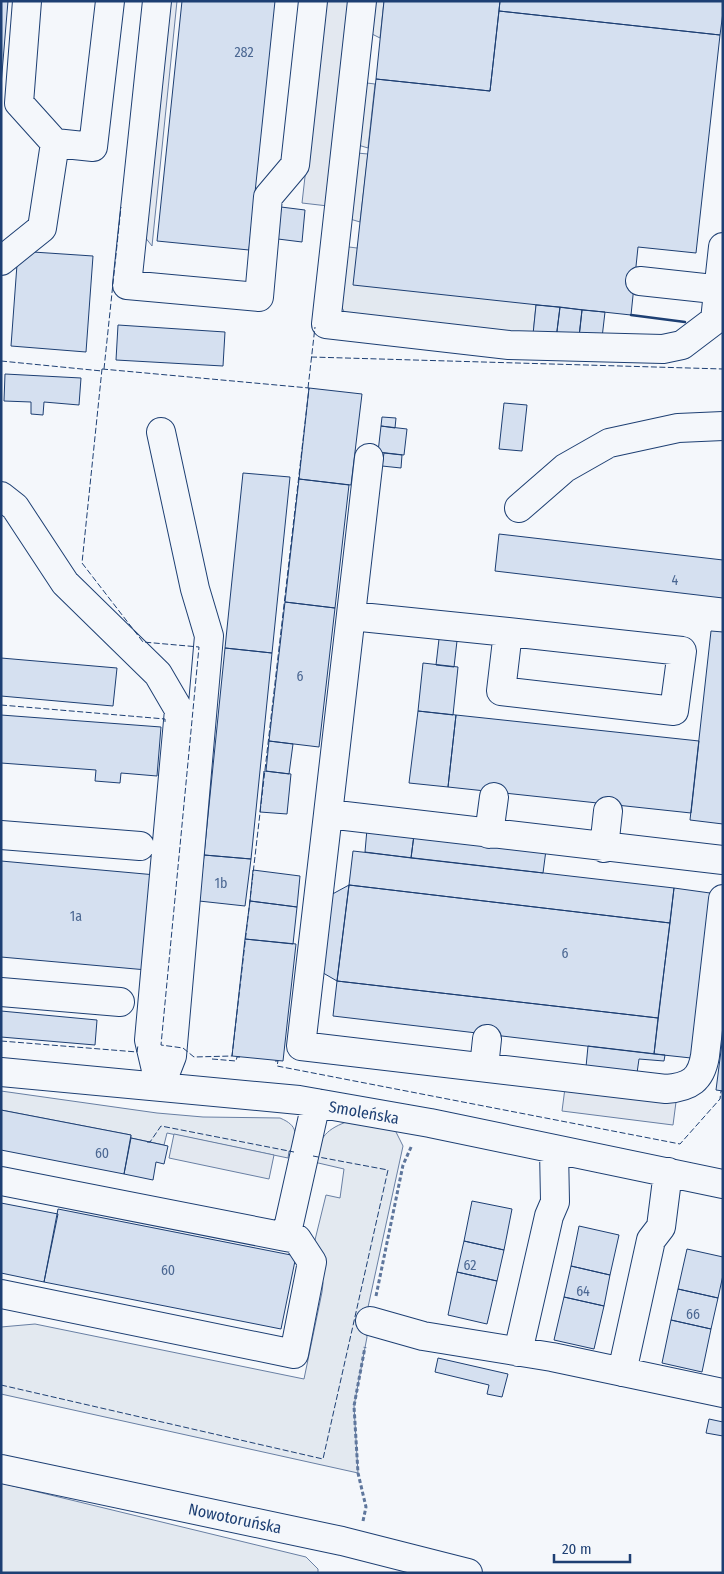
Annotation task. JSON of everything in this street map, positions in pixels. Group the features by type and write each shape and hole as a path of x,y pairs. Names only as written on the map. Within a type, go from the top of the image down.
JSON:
{"street":[{"path":"27,1 19,103 55,144 93,147 110,1"},
{"path":"157,1 127,285 259,298 268,197 295,164 313,1"},
{"path":"362,1 326,324 509,345 662,349 682,345 715,320 721,289 723,247"},
{"path":"1,262 42,228 55,144"},
{"path":"640,281 721,289"},
{"path":"519,508 565,468 609,443 678,428 723,426"},
{"path":"160,1087 172,1056 209,636 195,589 161,432"},
{"path":"369,458 301,1046 666,1089 680,1088 696,1080 700,1074 705,1056 723,899"},
{"path":"1,496 15,507 66,583 158,674 179,710 149,1040 160,1087"},
{"path":"351,616 508,632 682,651 674,711 501,691 508,632"},
{"path":"489,834 494,797"},
{"path":"604,848 608,811"},
{"path":"328,814 604,848 723,860"},
{"path":"1,835 140,846"},
{"path":"1,992 120,1002"},
{"path":"484,1067 487,1039"},
{"name":"Smoleńska","path":"1,1072 316,1103 430,1123 723,1184"},
{"path":"286,1237 316,1103"},
{"path":"518,1352 548,1216 555,1202 554,1149"},
{"path":"622,1372 651,1240 661,1227 668,1172"},
{"path":"1,1181 297,1239 312,1262 294,1354 1,1294"},
{"path":"370,1321 424,1336 518,1352 723,1393"},
{"name":"Nowotoruńska","path":"1,1469 342,1541 468,1573"}],"shaded area":[{"path":"160,1 177,1 152,246 137,227"},
{"path":"325,1 352,1 328,206 302,203"},
{"path":"373,1 384,1 380,38 372,34"},
{"path":"367,83 375,84 368,148 358,145"},
{"path":"357,153 368,154 360,222 350,219"},
{"path":"349,247 536,305 533,335 345,313 340,304 346,248"},
{"path":"565,1088 676,1102 673,1125 562,1111"},
{"path":"1,1091 157,1113 203,1117 280,1118 290,1124 295,1131 293,1152 289,1151 288,1158 167,1133 164,1145 131,1138 131,1135 1,1110"},
{"path":"346,1122 394,1128 403,1146 365,1321 367,1337 354,1406 358,1473 1,1394 1,1327 35,1324 304,1379 323,1283 314,1244 326,1195 340,1198 344,1169 314,1162 318,1147 327,1133"},
{"path":"174,1134 274,1155 269,1179 169,1158"},
{"path":"1,1483 306,1557 318,1569 318,1573 1,1573"}],"building":[{"path":"1,1 8,1 1,85"},
{"path":"182,1 275,1 249,250 157,241"},
{"path":"384,1 500,1 490,91 376,79"},
{"path":"500,1 723,1 723,12 720,35 499,11"},
{"path":"499,11 720,35 696,253 638,247 631,315 353,285 376,79 490,91"},
{"path":"281,207 305,210 302,242 278,239"},
{"path":"18,251 93,256 86,352 11,346"},
{"path":"536,305 560,307 554,356 531,354"},
{"path":"560,307 582,310 577,357 554,354"},
{"path":"582,310 605,312 600,355 577,353"},
{"path":"118,325 225,332 223,366 116,360"},
{"path":"5,374 81,378 79,405 44,402 43,415 31,414 31,402 4,401"},
{"path":"309,388 362,394 351,485 299,479"},
{"path":"504,403 527,405 522,451 499,449"},
{"path":"382,417 396,418 395,428 381,426"},
{"path":"381,426 407,429 404,455 378,452"},
{"path":"384,453 402,455 401,468 382,466"},
{"path":"243,473 290,477 272,653 225,648"},
{"path":"299,479 349,485 335,608 285,602"},
{"path":"499,534 723,560 723,598 495,571"},
{"path":"285,602 335,608 319,747 269,741"},
{"path":"711,631 723,632 723,824 690,820"},
{"path":"439,639 457,641 454,667 436,665"},
{"path":"225,648 272,653 251,859 204,855"},
{"path":"1,658 117,668 113,706 1,696"},
{"path":"423,663 458,667 453,715 418,711"},
{"path":"418,711 456,715 448,787 409,783"},
{"path":"1,715 161,727 157,776 121,773 120,783 95,781 96,770 1,763"},
{"path":"456,715 699,741 691,813 448,787"},
{"path":"269,741 293,744 289,774 266,771"},
{"path":"264,771 291,774 287,814 260,812"},
{"path":"367,829 414,835 411,858 365,852"},
{"path":"414,835 546,850 543,873 411,858"},
{"path":"353,851 674,888 670,923 349,885"},
{"path":"204,855 251,859 245,906 199,901"},
{"path":"1,861 156,875 147,970 1,957"},
{"path":"253,870 300,876 297,907 250,901"},
{"path":"349,885 670,923 658,1018 337,981"},
{"path":"349,885 337,981 318,970 327,897"},
{"path":"674,888 710,893 691,1058 654,1054"},
{"path":"250,901 297,907 293,944 245,939"},
{"path":"245,939 296,944 283,1061 232,1056"},
{"path":"337,981 658,1018 654,1054 333,1016"},
{"path":"1,1011 97,1020 95,1045 1,1037"},
{"path":"723,1035 723,1091 716,1090"},
{"path":"588,1046 665,1055 664,1061 639,1059 637,1073 586,1067"},
{"path":"1,1110 131,1135 124,1174 1,1150"},
{"path":"131,1138 168,1146 164,1164 156,1162 153,1180 124,1174"},
{"path":"472,1201 512,1209 504,1250 464,1241"},
{"path":"1,1203 58,1214 44,1282 1,1273"},
{"path":"58,1209 296,1256 281,1329 44,1282"},
{"path":"579,1226 619,1235 610,1275 571,1266"},
{"path":"464,1241 504,1250 497,1281 457,1272"},
{"path":"687,1249 723,1257 723,1275 718,1298 678,1289"},
{"path":"571,1266 610,1275 604,1306 564,1297"},
{"path":"457,1272 497,1281 487,1324 448,1315"},
{"path":"678,1289 718,1298 711,1329 671,1320"},
{"path":"564,1297 604,1306 594,1349 554,1340"},
{"path":"671,1320 711,1329 702,1372 662,1363"},
{"path":"438,1358 508,1374 502,1397 487,1394 489,1385 435,1372"},
{"path":"709,1419 723,1422 723,1436 706,1433"}],"fence":[{"path":"104,369 121,207"},
{"path":"308,388 315,327"},
{"path":"311,357 723,369"},
{"path":"1,361 102,371"},
{"path":"102,369 309,388 232,1056 194,1057 183,1048 161,1045 199,647 143,642 82,563 102,369"},
{"path":"1,705 165,719 165,722"},
{"path":"1,1041 137,1052 138,1045"},
{"path":"212,1059 236,1061 237,1057 240,1057"},
{"path":"275,1061 278,1061 277,1066 680,1144 720,1099 721,1091 723,1091"},
{"path":"147,1142 150,1142 161,1126 294,1152"},
{"path":"1,1385 323,1459 388,1170 313,1156"}],"wall":[{"path":"631,315 685,322"}]}
